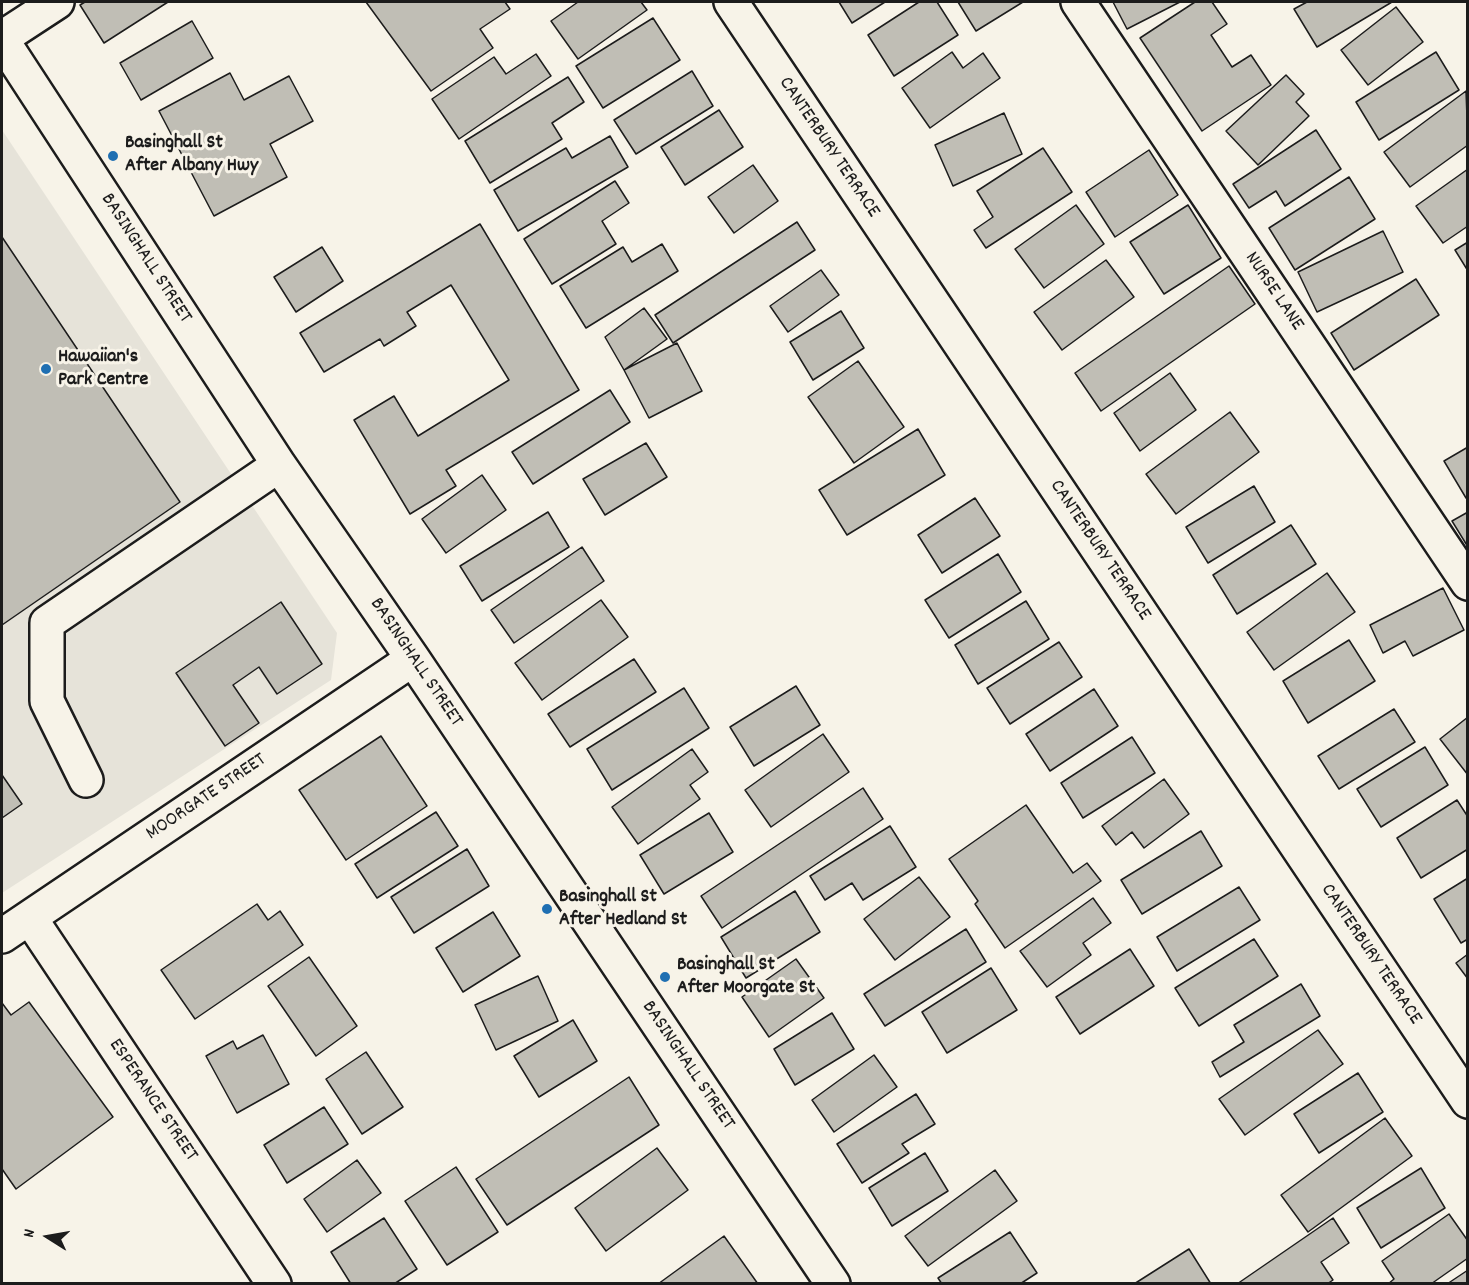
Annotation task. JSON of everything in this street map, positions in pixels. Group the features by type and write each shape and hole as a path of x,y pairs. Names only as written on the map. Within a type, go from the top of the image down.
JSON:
{"street":[{"path":"2,39 57,2"},
{"name":"CANTERBURY TERRACE","path":"731,2 1467,1101"},
{"name":"NURSE LANE","path":"1078,2 1467,583"},
{"name":"BASINGHALL STREET","path":"2,39 279,465 413,659 833,1284"},
{"path":"86,780 46,701 47,623 279,465"},
{"name":"MOORGATE STREET","path":"2,936 413,659"},
{"name":"ESPERANCE STREET","path":"30,918 274,1284"}],"shaded area":[{"name":"Hawaiian's Park Centre","path":"2,130 337,633 331,680 2,893"}],"building":[{"path":"85,2 168,2 104,43 80,5"},
{"path":"366,2 505,2 510,9 480,29 493,48 431,91"},
{"path":"578,2 641,2 647,10 578,59 551,21"},
{"path":"839,2 885,2 852,23"},
{"path":"919,2 937,2 958,35 894,76 868,35"},
{"path":"958,2 1023,2 976,31"},
{"path":"1113,2 1180,2 1127,29"},
{"path":"1195,2 1212,2 1227,24 1211,35 1232,67 1251,55 1271,85 1202,131 1140,38"},
{"path":"1307,2 1392,2 1317,47 1294,9"},
{"path":"1396,7 1423,42 1368,85 1341,50"},
{"path":"653,18 680,60 603,108 576,66"},
{"path":"192,21 213,58 141,100 120,63"},
{"path":"952,52 963,68 983,53 1000,78 930,128 902,88"},
{"path":"1436,52 1459,90 1379,140 1356,102"},
{"path":"536,54 551,76 459,139 432,99 494,57 506,74"},
{"path":"692,71 713,106 636,154 614,120"},
{"path":"230,73 244,100 289,76 313,121 270,144 287,177 214,216 159,111"},
{"path":"1286,75 1304,94 1296,102 1309,116 1258,165 1226,131"},
{"path":"568,77 584,102 552,123 562,139 490,183 465,141"},
{"path":"1466,91 1468,145 1410,187 1384,152"},
{"path":"719,110 743,147 685,185 661,147"},
{"path":"1004,113 1022,154 953,186 935,145"},
{"path":"1316,130 1341,169 1285,206 1276,191 1249,208 1233,184"},
{"path":"610,136 628,167 518,231 494,190 566,148 572,158"},
{"path":"1043,148 1072,192 986,248 974,230 993,217 977,191"},
{"path":"1149,150 1178,195 1115,237 1086,192"},
{"path":"753,165 778,201 734,233 708,197"},
{"path":"1468,169 1468,226 1443,243 1416,206"},
{"path":"1349,177 1375,219 1295,270 1269,228"},
{"path":"615,181 629,203 602,221 616,244 552,284 524,239"},
{"path":"1076,205 1104,244 1044,288 1015,249"},
{"path":"1188,205 1221,258 1164,294 1130,242"},
{"path":"797,222 815,250 673,343 655,315"},
{"path":"480,224 579,390 446,470 456,486 410,514 354,420 394,396 418,436 509,380 451,285 407,312 416,326 384,346 380,339 324,372 300,333"},
{"path":"1383,231 1403,272 1317,312 1298,272"},
{"name":"Hawaiian's Park Centre","path":"2,237 180,502 2,625"},
{"path":"1468,242 1468,271 1455,250"},
{"path":"662,244 678,271 586,328 560,286 623,247 632,262"},
{"path":"322,247 343,281 296,312 274,277"},
{"path":"1106,260 1134,297 1062,350 1034,312"},
{"path":"1229,266 1255,304 1101,411 1075,373"},
{"path":"821,270 839,295 788,332 770,306"},
{"path":"1416,279 1439,315 1354,370 1331,333"},
{"path":"644,308 667,339 624,370 605,337"},
{"path":"841,311 864,348 813,380 790,342"},
{"path":"677,343 702,391 649,418 624,370"},
{"path":"858,361 904,427 854,463 808,397"},
{"path":"1170,373 1196,410 1140,451 1114,413"},
{"path":"610,390 630,422 533,484 512,452"},
{"path":"1230,412 1259,452 1176,514 1146,474"},
{"path":"918,429 945,475 847,535 819,490"},
{"path":"646,443 667,477 605,515 583,479"},
{"path":"1468,447 1468,497 1466,498 1444,461"},
{"path":"482,475 506,510 446,553 422,519"},
{"path":"1254,486 1275,522 1208,563 1186,527"},
{"path":"975,498 1000,536 942,573 918,535"},
{"path":"548,512 569,547 482,601 460,566"},
{"path":"1468,512 1468,547 1452,521"},
{"path":"1291,525 1316,564 1237,614 1213,575"},
{"path":"582,547 604,581 514,643 491,610"},
{"path":"998,554 1021,592 949,638 925,600"},
{"path":"1327,573 1355,612 1274,670 1247,632"},
{"path":"1443,588 1464,630 1413,656 1405,641 1383,653 1370,625"},
{"path":"601,600 628,637 542,700 515,663"},
{"path":"1026,601 1049,639 978,684 955,645"},
{"path":"281,602 322,664 277,694 259,667 233,685 259,723 225,746 176,673"},
{"path":"1349,640 1375,681 1308,723 1283,681"},
{"path":"1059,642 1082,677 1010,724 987,688"},
{"path":"634,659 656,692 570,747 548,714"},
{"path":"796,686 820,725 754,766 730,727"},
{"path":"684,688 709,728 612,790 587,749"},
{"path":"1094,689 1118,726 1050,771 1026,734"},
{"path":"1394,709 1415,742 1339,789 1318,756"},
{"path":"1468,717 1468,775 1440,739"},
{"path":"823,734 849,772 771,827 745,790"},
{"path":"381,736 427,806 346,860 299,790"},
{"path":"1132,737 1155,773 1083,818 1061,783"},
{"path":"1425,747 1448,785 1381,827 1357,789"},
{"path":"692,749 708,772 690,785 700,799 638,844 612,807"},
{"path":"2,775 22,804 2,818"},
{"path":"1164,779 1189,814 1144,848 1132,832 1116,845 1102,826"},
{"path":"863,788 883,819 722,928 701,896"},
{"path":"1457,800 1468,817 1468,849 1421,878 1397,838"},
{"path":"1026,805 1073,873 1087,863 1101,881 1005,948 975,904 978,901 949,859"},
{"path":"436,812 458,846 377,898 355,864"},
{"path":"709,813 733,852 664,894 640,855"},
{"path":"890,826 916,867 863,900 852,883 825,900 810,876"},
{"path":"1201,831 1222,866 1142,914 1121,880"},
{"path":"467,849 489,886 414,933 391,897"},
{"path":"919,877 950,917 895,960 864,919"},
{"path":"1468,878 1468,939 1461,943 1434,899"},
{"path":"1239,887 1260,920 1177,971 1157,937"},
{"path":"795,891 820,932 746,978 721,937"},
{"path":"1093,898 1111,923 1083,943 1091,955 1047,987 1020,951"},
{"path":"257,904 268,920 280,911 303,945 195,1019 161,970"},
{"path":"493,912 520,956 463,992 436,948"},
{"path":"966,929 986,962 885,1026 864,994"},
{"path":"1254,939 1278,976 1199,1026 1175,988"},
{"path":"1130,949 1154,986 1080,1034 1056,997"},
{"path":"1468,954 1468,979 1456,963"},
{"path":"309,957 357,1026 316,1056 268,986"},
{"path":"796,959 824,998 769,1037 742,997"},
{"path":"991,968 1017,1010 947,1053 922,1012"},
{"path":"538,976 558,1021 496,1050 475,1005"},
{"path":"1301,984 1320,1016 1220,1077 1212,1062 1244,1042 1234,1025"},
{"path":"29,1002 113,1117 16,1189 2,1169 2,1003 11,1015"},
{"path":"832,1013 854,1049 795,1085 774,1049"},
{"path":"573,1020 597,1061 539,1097 514,1056"},
{"path":"1318,1030 1343,1064 1245,1135 1219,1099"},
{"path":"263,1035 289,1084 237,1113 206,1056 233,1041 237,1049"},
{"path":"366,1052 403,1107 362,1134 326,1079"},
{"path":"874,1055 897,1087 834,1132 812,1100"},
{"path":"1358,1073 1383,1112 1319,1153 1294,1114"},
{"path":"629,1077 659,1125 507,1225 476,1179"},
{"path":"916,1094 935,1124 902,1144 909,1153 862,1183 837,1144"},
{"path":"324,1107 348,1144 287,1183 264,1145"},
{"path":"1385,1118 1412,1156 1308,1232 1281,1195"},
{"path":"657,1148 688,1190 606,1251 575,1208"},
{"path":"925,1153 948,1191 892,1226 869,1188"},
{"path":"357,1160 381,1193 327,1232 304,1199"},
{"path":"456,1167 498,1232 447,1265 405,1201"},
{"path":"1421,1168 1445,1208 1381,1248 1357,1208"},
{"path":"995,1170 1017,1201 928,1266 905,1236"},
{"path":"1449,1214 1468,1241 1468,1258 1431,1284 1388,1284 1394,1279 1382,1261"},
{"path":"384,1218 417,1269 394,1284 351,1284 331,1252"},
{"path":"1333,1218 1349,1243 1321,1262 1333,1280 1327,1284 1237,1284"},
{"path":"1010,1232 1037,1273 1020,1284 942,1284 938,1278"},
{"path":"724,1236 758,1284 658,1284"},
{"path":"1189,1249 1211,1284 1134,1284"},
{"path":"1468,1270 1468,1284 1447,1284"}],"place":[{"name":"Basinghall St After Albany Hwy","path":"113,156"},
{"name":"Hawaiian's Park Centre","path":"46,369"},
{"name":"Basinghall St After Hedland St","path":"547,909"},
{"name":"Basinghall St After Moorgate St","path":"665,977"}]}
